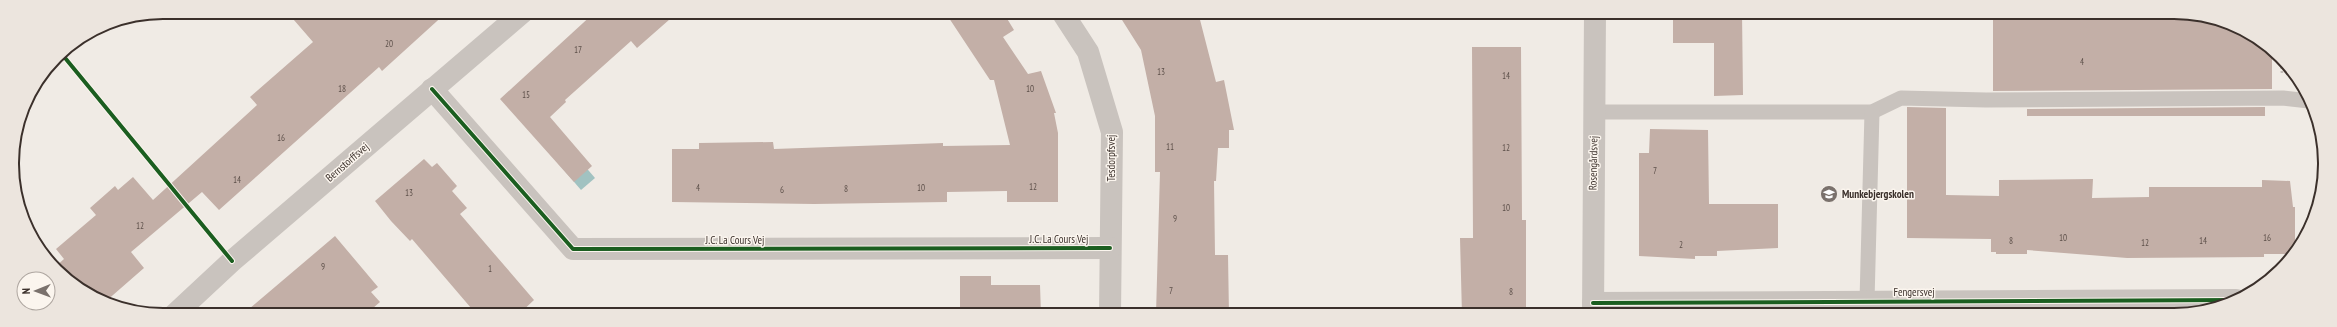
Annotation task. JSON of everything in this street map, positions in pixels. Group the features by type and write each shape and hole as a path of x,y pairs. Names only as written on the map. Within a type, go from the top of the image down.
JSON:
{"street":[{"name":"Bernstorffsvej","path":"182,308 232,261 515,19"},
{"name":"Tesdorpfsvej","path":"1067,19 1088,52 1112,132 1110,308"},
{"name":"Rosengårdsvej","path":"1593,308 1595,19"},
{"name":"J.C. La Cours Vej","path":"432,90 573,249 1110,248"},
{"name":"Fengersvej","path":"1627,308 1867,301 2220,300"}],"lane":[{"path":"1595,112 1872,112 1901,98 1986,100 2283,98 2303,100"},
{"path":"1867,301 1872,112"}],"water":[{"path":"571,150 595,178 581,190 557,162"}],"building":[{"path":"293,19 439,19 382,71 379,67 219,210 202,192 131,252 144,268 110,298 83,284 61,266 59,264 64,259 56,249 96,215 90,208 115,186 118,190 133,177 153,200 257,105 250,97 313,42"},
{"path":"587,19 670,19 637,48 631,41 565,100 566,102 550,117 592,166 574,182 500,99"},
{"path":"950,19 1007,19 1014,30 1003,37 1028,74 1041,71 1056,113 1054,113 1058,133 1058,202 1007,202 1007,191 947,192 947,202 814,204 672,202 672,149 699,149 699,143 773,142 774,149 943,143 943,146 1010,145 994,80 990,80"},
{"path":"1121,19 1200,19 1216,82 1224,80 1234,130 1229,130 1229,148 1218,148 1216,181 1214,181 1215,255 1228,255 1229,308 1156,308 1160,172 1155,172 1155,116 1141,50"},
{"path":"1673,19 1742,19 1743,95 1714,96 1714,43 1673,43"},
{"path":"1993,19 2192,20 2229,30 2254,43 2272,58 2272,89 1993,91"},
{"path":"1472,47 1521,47 1522,220 1526,220 1526,308 1462,308 1460,238 1473,238"},
{"path":"1907,107 1946,108 1946,195 1999,196 1999,180 2093,179 2092,198 2149,197 2149,187 2262,187 2262,180 2290,181 2293,207 2295,207 2295,242 2286,254 2264,254 2264,257 2127,258 2027,250 2027,254 1996,254 1996,252 1991,252 1991,239 1907,238"},
{"path":"2265,107 2265,116 2027,116 2027,109"},
{"path":"1650,129 1708,130 1709,204 1778,204 1778,248 1717,251 1717,256 1695,256 1695,259 1639,256 1639,153 1649,153"},
{"path":"424,159 432,167 437,163 457,186 452,191 467,208 460,214 534,300 525,308 471,308 412,239 410,241 375,201"},
{"path":"335,236 378,287 371,292 380,302 373,308 250,308"},
{"path":"960,276 991,276 991,285 1040,285 1041,308 960,308"}],"cycle path":[{"path":"65,58 232,261"},
{"path":"432,89 573,249 1110,248"},
{"path":"1593,303 2220,300"}],"place":[{"name":"Munkebjergskolen","path":"1829,194"}]}
